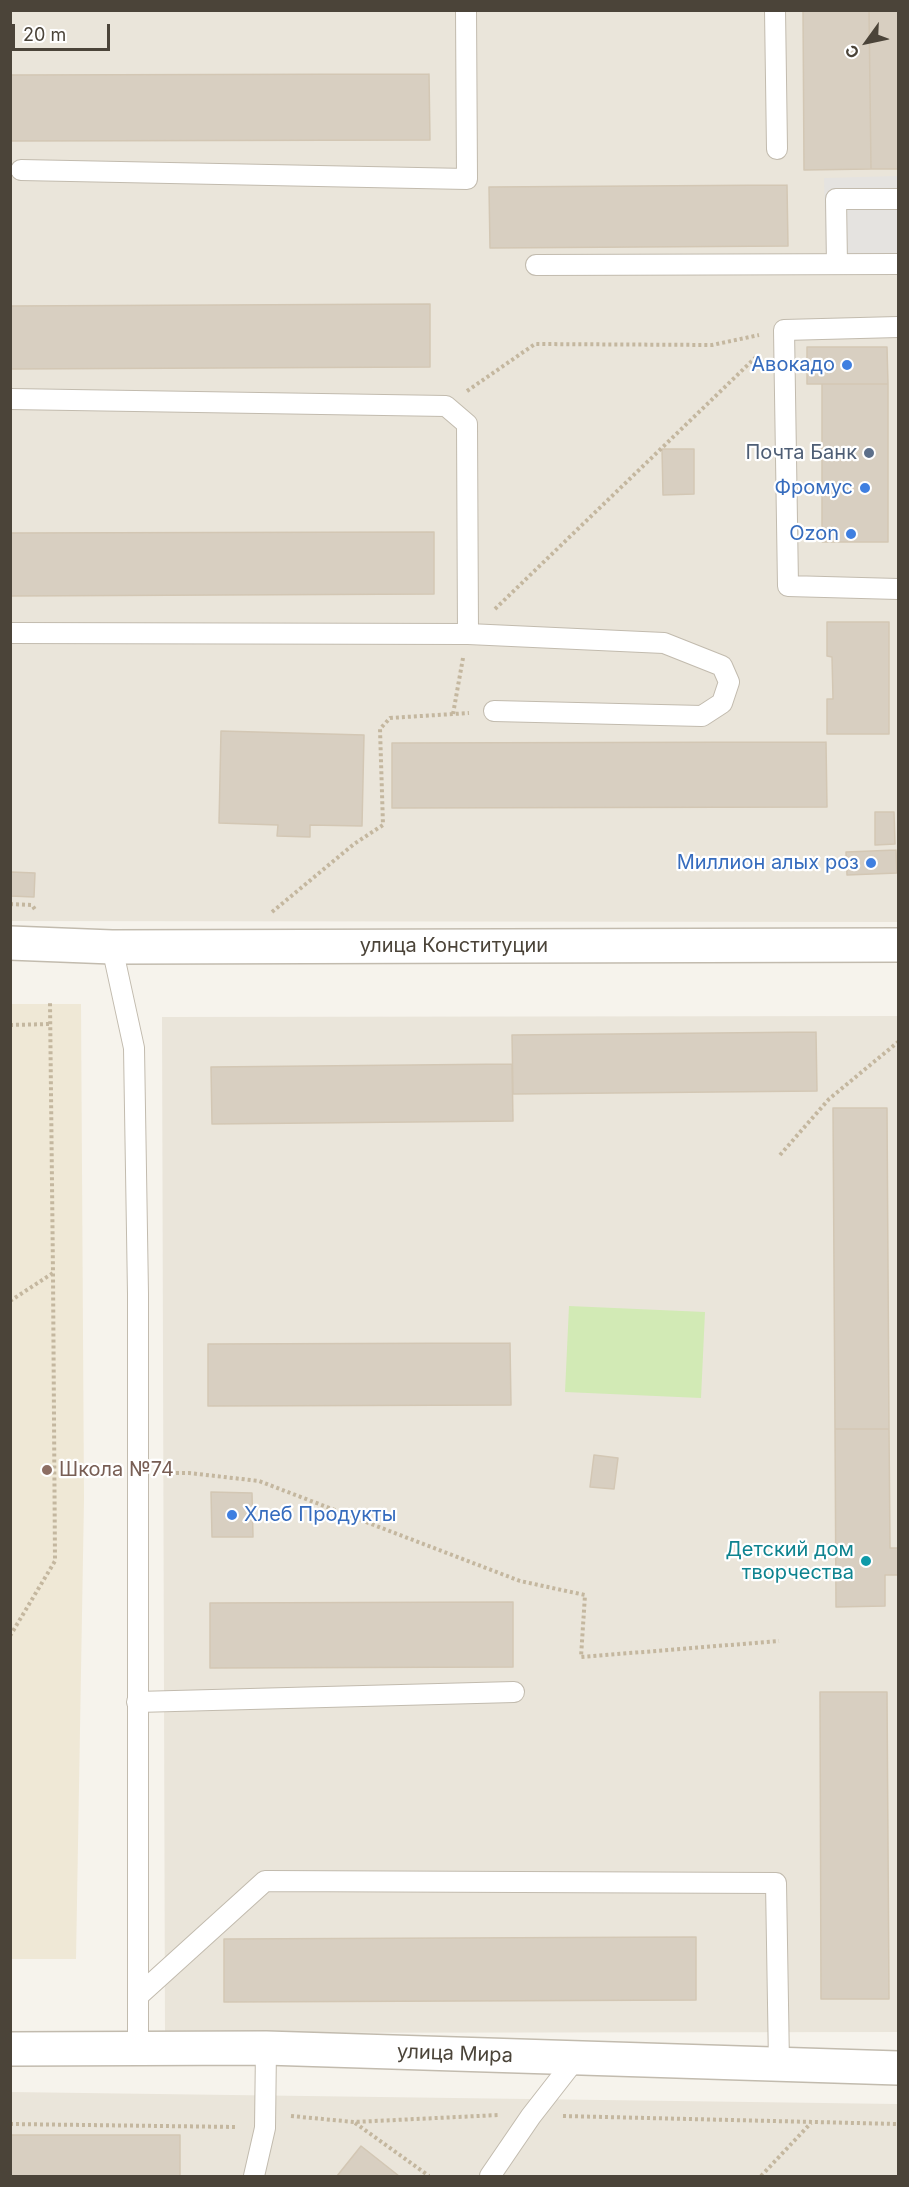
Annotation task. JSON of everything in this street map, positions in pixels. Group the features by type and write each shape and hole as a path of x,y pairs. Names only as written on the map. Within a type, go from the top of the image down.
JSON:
{"street":[{"name":"улица Конституции","path":"10,943 112,947 898,945"},
{"name":"улица Мира","path":"10,2049 266,2048 898,2068"}],"lane":[{"path":"21,170 467,179 466,10"},
{"path":"775,10 777,149"},
{"path":"837,264 836,200 898,199"},
{"path":"536,265 898,264"},
{"path":"898,327 784,330 788,586 898,589"},
{"path":"10,399 446,406 467,424 468,634"},
{"path":"10,633 468,634 664,644 722,666 729,682 722,703 702,716 494,711"},
{"path":"112,947 134,1048 138,1282 138,2050"},
{"path":"137,1702 514,1692"},
{"path":"138,1996 266,1881 776,1883 779,2064"},
{"path":"254,2176 265,2121 266,2048"},
{"path":"490,2176 531,2116 577,2057"}],"path":[{"path":"446,406 535,344 712,345 784,330"},
{"path":"453,714 468,634 784,330"},
{"path":"259,946 271,913 354,843 383,825 380,729 390,718 494,711"},
{"path":"10,1636 55,1562 50,1003"},
{"path":"10,1025 51,1024"},
{"path":"780,1155 829,1099 898,1041"},
{"path":"10,1301 53,1273"},
{"path":"137,1472 189,1473 259,1481 520,1581 585,1595 581,1657 779,1641"},
{"path":"10,2124 354,2122 505,2115 898,2124"},
{"path":"354,2122 429,2176"},
{"path":"761,2176 811,2122"}],"shaded area":[{"path":"11,11 898,11 898,922 11,921"},
{"path":"898,176 898,258 826,261 824,178"},
{"name":"Школа №74","path":"10,1004 81,1004 84,1499 76,1959 11,1959"},
{"path":"898,1016 898,2032 165,2033 162,1017"},
{"path":"10,2092 898,2104 898,2176 11,2176"}],"green space":[{"path":"569,1306 705,1312 701,1398 565,1392"}],"building":[{"path":"803,10 869,10 871,169 804,170"},
{"path":"869,10 898,10 898,169 871,169"},
{"path":"429,74 430,140 10,141 10,75"},
{"path":"787,185 788,246 490,248 489,187"},
{"path":"430,304 430,367 10,369 10,306"},
{"name":"Авокадо","path":"807,347 887,347 888,384 807,384"},
{"path":"822,384 888,384 888,542 822,542"},
{"path":"662,449 694,449 694,494 663,495"},
{"path":"434,532 434,594 10,596 10,533"},
{"path":"827,622 889,622 889,734 827,734 827,699 833,699 832,657 827,656"},
{"path":"221,731 364,735 362,826 310,825 310,837 277,836 278,825 219,823"},
{"path":"826,742 827,807 392,808 392,743"},
{"path":"875,812 894,812 895,844 875,845"},
{"name":"Миллион алых роз","path":"896,850 897,873 847,875 846,852"},
{"path":"11,872 35,873 34,897 10,896"},
{"path":"816,1032 817,1091 513,1094 512,1035"},
{"path":"512,1064 513,1121 212,1124 211,1067"},
{"path":"833,1108 887,1108 889,1429 835,1429"},
{"path":"510,1343 511,1405 208,1406 208,1344"},
{"path":"835,1429 889,1429 890,1548 898,1548 898,1575 885,1575 885,1606 836,1607"},
{"path":"594,1455 618,1458 614,1489 590,1487"},
{"name":"Хлеб Продукты","path":"211,1492 252,1493 253,1537 212,1537"},
{"path":"513,1602 513,1667 210,1668 210,1603"},
{"path":"820,1692 887,1692 889,1999 821,1999"},
{"path":"696,1937 696,2000 224,2002 224,1939"},
{"path":"10,2135 180,2135 180,2176 10,2176"},
{"path":"361,2146 399,2176 337,2176"}],"place":[{"name":"Авокадо","path":"847,365"},
{"name":"Почта Банк","path":"869,453"},
{"name":"Фромус","path":"865,488"},
{"name":"Ozon","path":"851,534"},
{"name":"Миллион алых роз","path":"871,863"},
{"name":"Школа №74","path":"47,1470"},
{"name":"Хлеб Продукты","path":"232,1515"},
{"name":"Детский дом творчества","path":"866,1561"}]}
